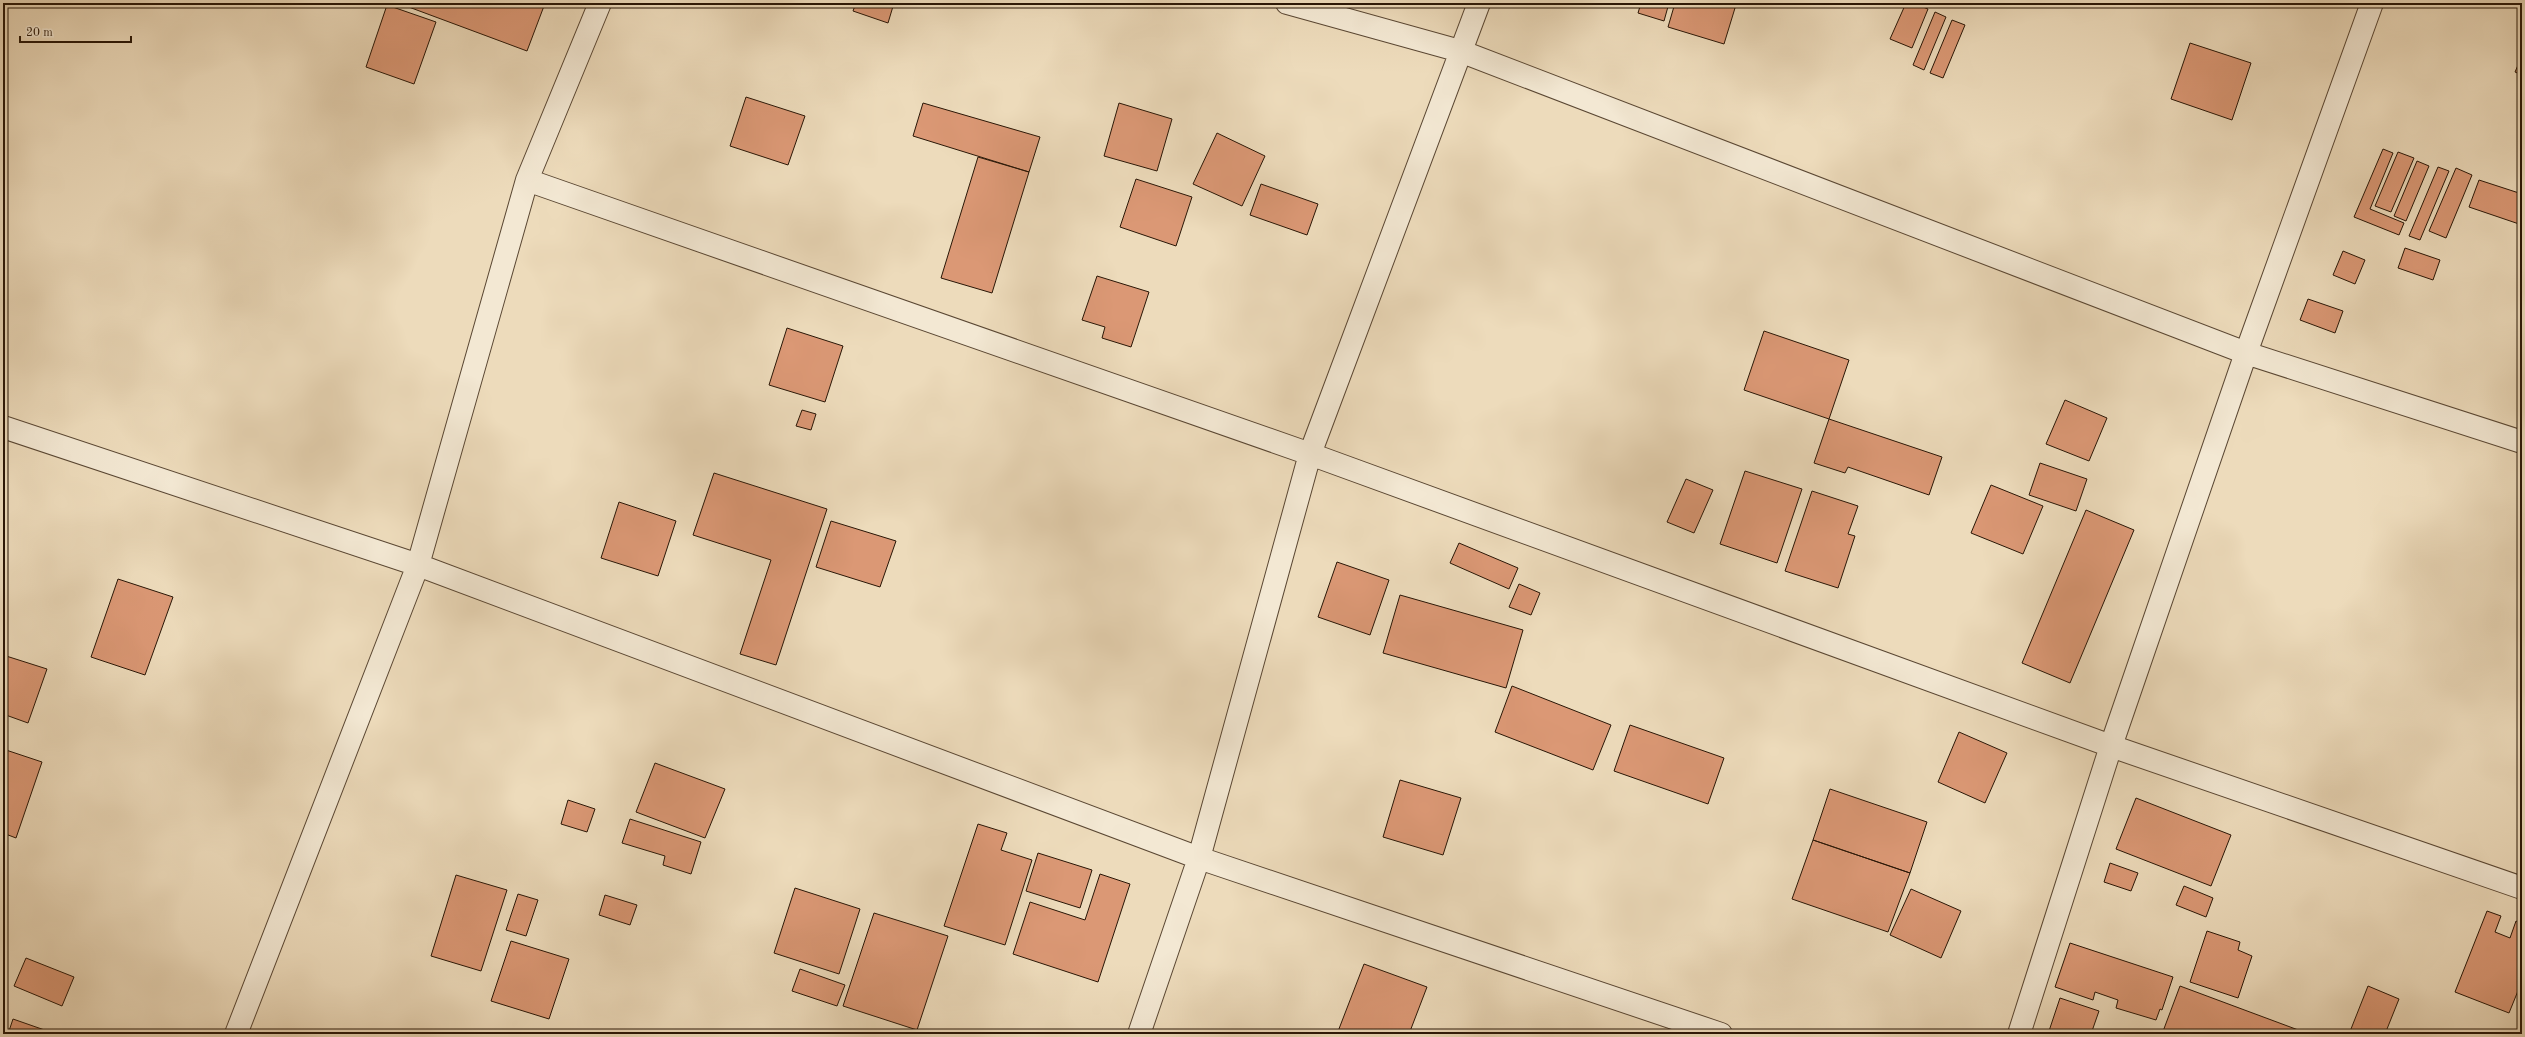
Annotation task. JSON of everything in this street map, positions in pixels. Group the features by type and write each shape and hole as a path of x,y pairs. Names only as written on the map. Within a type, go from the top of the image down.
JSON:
{"street":[{"path":"236,1034 418,565 527,180 600,3"},
{"path":"1287,3 1460,51 2246,353 2522,442"},
{"path":"1139,1034 1199,858 1310,454 1479,3"},
{"path":"2019,1034 2111,746 2246,353 2372,3"},
{"path":"527,180 1310,454 2111,746 2522,888"},
{"path":"3,427 418,565 1199,858 1721,1034"}],"building":[{"path":"398,3 535,3 544,6 527,51"},
{"path":"856,3 894,3 888,23 853,11"},
{"path":"1641,3 1669,3 1664,21 1638,13"},
{"path":"1675,3 1720,3 1735,8 1724,44 1668,27"},
{"path":"1906,3 1913,3 1928,9 1912,48 1890,39"},
{"path":"387,5 436,22 414,84 366,67"},
{"path":"1935,12 1946,17 1924,70 1913,65"},
{"path":"1952,20 1965,25 1943,78 1930,73"},
{"path":"2190,43 2251,63 2232,120 2171,99"},
{"path":"2522,56 2522,75 2515,72"},
{"path":"746,97 805,116 788,165 730,146"},
{"path":"923,103 1040,137 1029,172 913,136"},
{"path":"1119,103 1172,119 1157,171 1104,156"},
{"path":"1217,133 1265,156 1242,206 1193,184"},
{"path":"2383,149 2393,153 2370,209 2404,223 2399,235 2354,217"},
{"path":"2398,152 2414,158 2391,212 2375,206"},
{"path":"978,157 1029,172 992,293 941,278"},
{"path":"2417,161 2429,166 2406,221 2394,216"},
{"path":"2438,167 2449,171 2420,240 2409,236"},
{"path":"2456,168 2472,175 2446,238 2429,231"},
{"path":"1136,179 1192,197 1176,246 1120,227"},
{"path":"2479,180 2522,194 2522,225 2469,207"},
{"path":"1261,184 1318,204 1307,235 1250,215"},
{"path":"2405,248 2440,260 2433,280 2398,268"},
{"path":"2343,251 2365,260 2355,284 2333,275"},
{"path":"1097,276 1149,292 1131,347 1102,338 1105,327 1082,320"},
{"path":"2308,299 2343,311 2335,333 2300,320"},
{"path":"787,328 843,346 825,402 769,385"},
{"path":"1764,331 1849,360 1829,419 1744,390"},
{"path":"2065,400 2107,418 2089,461 2046,444"},
{"path":"802,410 816,414 811,430 796,426"},
{"path":"1829,419 1942,457 1929,495 1848,467 1845,473 1814,463"},
{"path":"2040,463 2087,479 2076,511 2029,495"},
{"path":"1745,471 1802,489 1777,563 1720,544"},
{"path":"714,473 827,509 776,665 740,654 771,560 693,535"},
{"path":"1686,479 1713,490 1694,533 1667,522"},
{"path":"1991,485 2043,506 2023,554 1971,533"},
{"path":"1812,491 1858,506 1848,534 1855,536 1838,588 1785,571"},
{"path":"619,502 676,521 658,576 601,558"},
{"path":"2086,510 2134,530 2070,683 2022,663"},
{"path":"831,521 896,541 880,587 816,567"},
{"path":"1459,543 1518,568 1509,589 1450,563"},
{"path":"1337,562 1389,580 1370,635 1318,617"},
{"path":"118,579 173,597 145,675 91,657"},
{"path":"1519,584 1540,593 1531,615 1509,607"},
{"path":"1400,595 1523,630 1506,688 1383,653"},
{"path":"3,655 47,669 28,723 3,714"},
{"path":"1512,686 1611,725 1593,770 1495,732"},
{"path":"1630,725 1724,758 1708,804 1614,771"},
{"path":"1959,732 2007,753 1985,803 1938,782"},
{"path":"3,749 42,762 16,838 3,833"},
{"path":"655,763 725,789 705,838 636,812"},
{"path":"1400,780 1461,798 1443,855 1383,837"},
{"path":"1830,789 1927,822 1910,873 1813,840"},
{"path":"2136,798 2231,835 2211,886 2116,849"},
{"path":"568,800 595,809 587,832 561,824"},
{"path":"630,819 701,842 691,874 663,865 665,856 622,843"},
{"path":"978,824 1007,833 1001,850 1032,860 1005,945 944,926"},
{"path":"1813,840 1910,873 1888,932 1792,899"},
{"path":"1038,853 1092,870 1080,908 1026,891"},
{"path":"2110,863 2138,873 2131,891 2104,882"},
{"path":"1100,874 1130,884 1098,982 1013,954 1030,902 1085,920"},
{"path":"456,875 507,890 481,971 431,956"},
{"path":"2184,886 2213,898 2206,917 2176,905"},
{"path":"795,888 860,909 839,974 774,953"},
{"path":"1911,889 1961,911 1941,958 1890,935"},
{"path":"518,894 538,900 526,936 506,930"},
{"path":"605,895 637,905 630,925 599,915"},
{"path":"2487,911 2501,916 2495,932 2510,938 2516,921 2522,924 2522,981 2509,1013 2455,992"},
{"path":"874,913 948,936 917,1030 843,1006"},
{"path":"2207,931 2240,942 2238,950 2252,956 2238,998 2190,982"},
{"path":"511,941 569,959 549,1019 491,1001"},
{"path":"2070,943 2173,977 2162,1010 2160,1009 2156,1020 2116,1008 2118,1000 2095,992 2093,1000 2055,987"},
{"path":"26,958 74,977 62,1006 14,986"},
{"path":"1364,964 1427,987 1409,1034 1337,1034"},
{"path":"800,969 845,985 837,1006 792,991"},
{"path":"2180,986 2309,1034 2162,1034"},
{"path":"2368,986 2399,999 2385,1034 2349,1034"},
{"path":"2060,998 2099,1011 2091,1034 2048,1034"},
{"path":"13,1019 56,1034 8,1034"}]}
